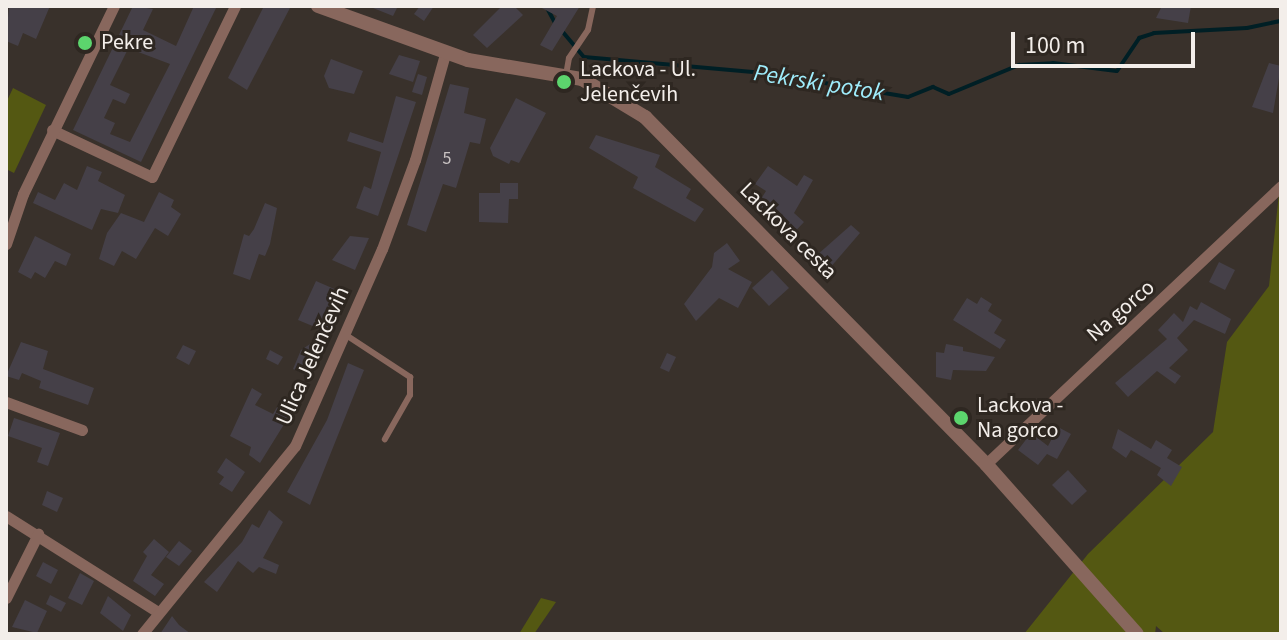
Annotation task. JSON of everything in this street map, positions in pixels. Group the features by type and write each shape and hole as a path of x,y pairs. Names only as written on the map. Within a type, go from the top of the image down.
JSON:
{"street":[{"path":"6,244 52,130 114,6"},
{"path":"52,130 152,177 235,6"},
{"name":"Lackova cesta","path":"318,6 445,54 600,85 645,117 986,464 1137,634"},
{"name":"Ulica Jelenčevih","path":"142,634 295,446 346,335 415,160 445,54"},
{"name":"Na gorco","path":"986,464 1281,186"},
{"path":"6,402 82,430"},
{"path":"6,516 158,612"},
{"path":"6,598 38,534"}],"lane":[{"path":"566,76 593,6"},
{"path":"346,335 410,377 410,395 385,439"}],"shaded area":[{"path":"13,88 46,105 14,173 6,169 6,103"},
{"path":"1281,175 1281,634 1165,634 1156,626 1155,634 1024,634 1088,554 1213,432 1227,342 1269,286"},
{"path":"541,598 556,602 534,634 519,634"}],"building":[{"path":"9,6 50,6 36,39 23,33 18,46 6,41"},
{"path":"133,6 153,9 143,30 176,46 194,6 217,6 141,162 73,130","holes":["133,50 170,64 130,142 110,134 115,123 104,118 113,99 125,104 130,94 110,85 127,51"]},
{"path":"264,6 291,6 247,90 228,78"},
{"path":"368,6 398,6 393,16"},
{"path":"420,6 434,6 424,21 414,14"},
{"path":"502,6 514,6 523,15 487,48 473,35"},
{"path":"538,6 580,6 552,51 540,45 557,16"},
{"path":"1162,6 1191,6 1188,23 1156,18"},
{"path":"399,55 420,61 413,82 389,74"},
{"path":"331,59 363,71 354,94 329,88 324,76"},
{"path":"1269,63 1281,66 1273,113 1252,107"},
{"path":"418,74 427,77 422,95 412,92"},
{"path":"450,84 469,88 464,113 486,119 480,144 470,142 456,188 443,184 426,232 407,225"},
{"path":"396,96 416,102 378,216 356,208 364,186 371,189 381,152 347,141 350,132 383,143"},
{"path":"516,98 546,113 519,163 511,160 509,164 493,156 490,148"},
{"path":"596,135 660,155 655,167 691,189 686,198 704,209 695,222 633,188 638,177 589,148"},
{"path":"87,166 102,172 98,181 125,195 118,213 101,209 92,230 33,203 38,192 55,200 64,183 77,190"},
{"path":"768,166 797,186 804,175 813,180 794,213 804,222 790,237 755,208 766,191 755,184"},
{"path":"500,183 518,183 518,199 509,199 508,223 479,222 479,193 500,193"},
{"path":"159,192 174,200 171,207 181,214 168,236 155,228 136,259 122,251 114,266 99,259 107,233 121,213 144,222"},
{"path":"265,203 277,208 270,244 265,256 259,254 250,280 233,274 244,234 249,236 254,229"},
{"path":"851,225 860,233 823,276 808,263"},
{"path":"35,236 71,254 66,266 55,261 45,278 35,272 31,279 18,272"},
{"path":"350,236 369,238 355,270 332,260"},
{"path":"727,243 740,261 728,269 752,282 738,308 719,298 696,321 684,304 712,267 714,253"},
{"path":"1219,262 1235,270 1225,290 1209,282"},
{"path":"772,270 789,288 769,306 752,288"},
{"path":"316,281 339,291 336,299 340,301 327,332 298,320"},
{"path":"981,297 992,304 988,311 1002,320 994,333 1006,340 1000,349 953,320 967,298 977,304"},
{"path":"1201,302 1231,319 1225,334 1194,320 1177,338 1188,350 1169,368 1181,376 1175,384 1157,371 1128,397 1115,383 1167,339 1158,330 1174,313 1183,322 1190,306 1197,310"},
{"path":"21,342 48,351 43,369 94,388 88,405 39,388 41,381 22,373 19,380 6,376"},
{"path":"310,344 320,349 309,376 293,369 301,350"},
{"path":"946,344 963,347 963,351 995,357 986,371 953,370 951,380 936,377 936,352 944,353"},
{"path":"183,345 196,351 189,365 176,358"},
{"path":"270,350 283,357 278,365 266,359"},
{"path":"667,353 676,357 669,372 660,368"},
{"path":"348,363 364,370 310,505 287,492 327,420"},
{"path":"252,388 262,394 255,405 273,414 282,399 296,405 260,463 249,455 251,447 230,436"},
{"path":"14,418 60,433 48,466 37,462 42,448 8,436"},
{"path":"1058,427 1071,434 1057,459 1047,454 1038,465 1018,450 1031,433 1048,446"},
{"path":"1118,429 1151,449 1156,440 1172,450 1167,458 1182,467 1171,486 1157,475 1161,468 1131,450 1126,458 1112,448"},
{"path":"226,458 245,472 232,492 219,484 224,477 217,472"},
{"path":"1068,470 1087,491 1072,505 1052,485"},
{"path":"47,491 63,498 57,512 42,505"},
{"path":"269,510 283,522 263,558 279,565 276,574 259,567 253,573 238,561 217,592 204,582 242,542 252,524 259,528"},
{"path":"154,539 169,552 151,575 164,584 155,596 133,581 147,556 143,552"},
{"path":"179,541 192,551 179,566 166,557"},
{"path":"43,562 58,570 51,584 36,576"},
{"path":"80,573 94,581 82,605 68,598"},
{"path":"50,595 66,603 61,612 46,604"},
{"path":"108,596 131,615 123,631 100,613"},
{"path":"25,600 47,611 37,633 12,627"},
{"path":"172,616 179,625 191,634 160,634"}],"waterway":[{"name":"Pekrski potok","path":"546,6 556,25"},
{"name":"Pekrski potok","path":"562,31 584,57 765,73 908,97 933,87 949,94 1019,65 1053,63 1117,71 1139,38 1154,33 1247,28 1281,21"}],"place":[{"name":"Pekre","path":"85,43"},
{"name":"Lackova - Ul. Jelenčevih","path":"564,82"},
{"name":"Lackova - Na gorco","path":"961,418"}]}
